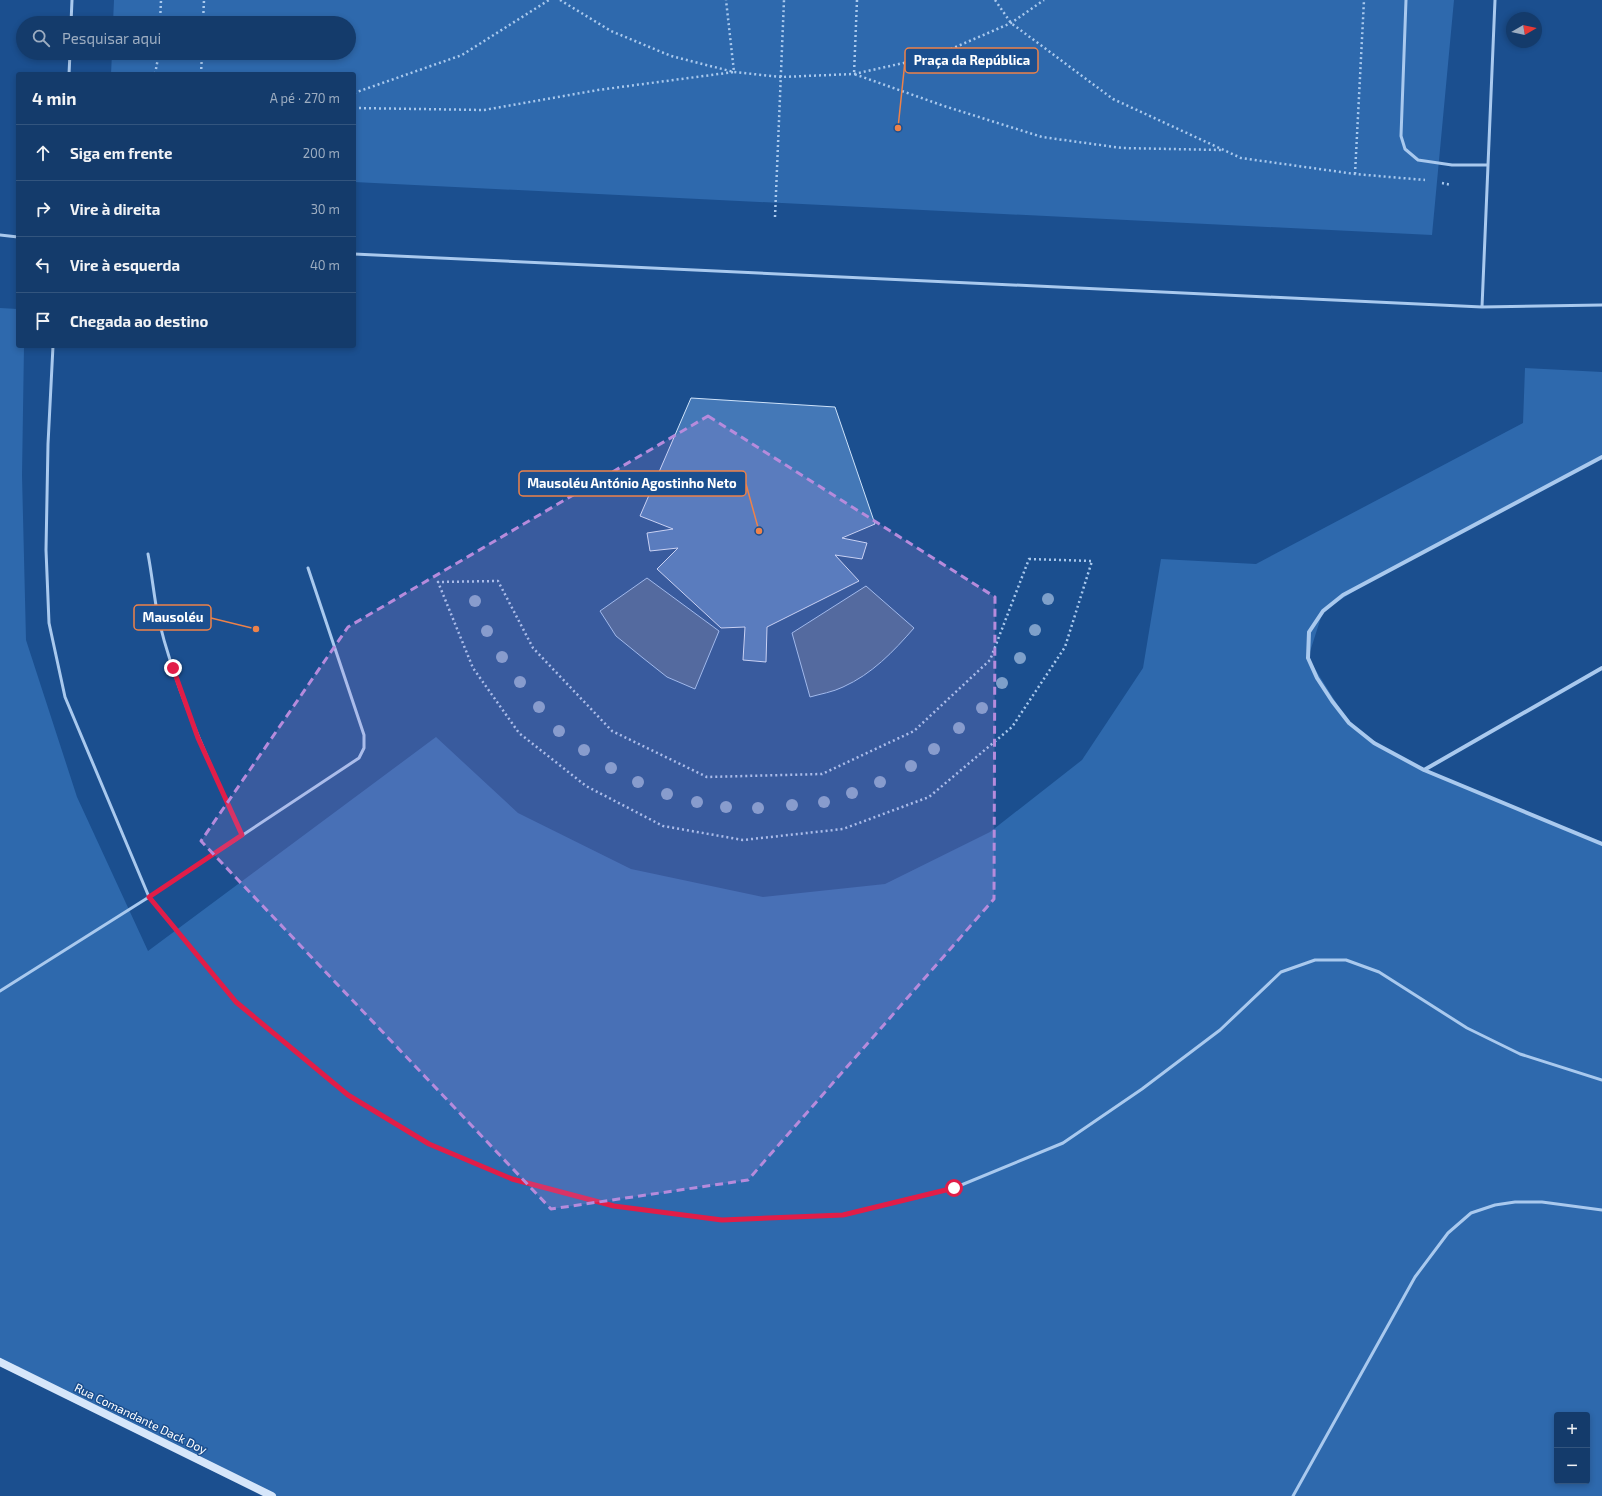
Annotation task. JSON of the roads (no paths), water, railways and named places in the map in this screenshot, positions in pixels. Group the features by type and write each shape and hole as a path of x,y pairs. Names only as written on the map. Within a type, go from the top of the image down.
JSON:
{"street":[{"path":"1602,457 1343,595 1323,611 1309,632 1308,658 1317,678 1349,724 1374,743 1424,770 1602,844"},
{"path":"1424,770 1602,668"},
{"name":"Rua Comandante Dack Doy","path":"0,1362 272,1496"}],"lane":[{"path":"71,16 72,0"},
{"path":"1406,0 1401,136 1405,149 1418,160 1452,165 1488,165"},
{"path":"1482,307 1495,0"},
{"path":"69,72 70,60"},
{"path":"0,236 16,237"},
{"path":"356,254 1482,307 1602,305"},
{"path":"53,348 48,444 46,550 49,623 65,697 149,897 236,1002 348,1095 429,1144 512,1179 606,1204 722,1220 843,1215 954,1188 1063,1143 1142,1089 1220,1030 1280,972 1315,960 1346,960 1379,972 1467,1028 1520,1054 1602,1080"},
{"path":"148,554 158,616 173,668 198,738 242,835"},
{"path":"0,991 149,897 359,758 364,748 364,736 308,568"},
{"path":"1293,1496 1415,1277 1448,1234 1471,1213 1515,1202 1542,1202 1602,1210"}],"place":[{"name":"Praça da República","path":"898,128"},
{"name":"Mausoléu António Agostinho Neto","path":"759,531"},
{"name":"Mausoléu","path":"256,629"}]}
